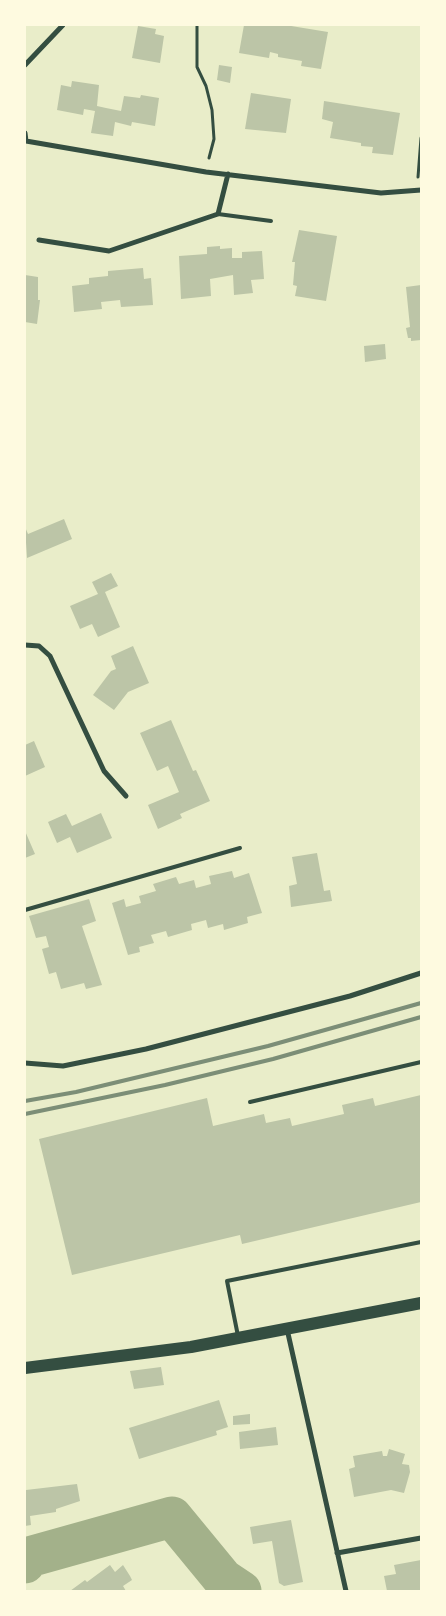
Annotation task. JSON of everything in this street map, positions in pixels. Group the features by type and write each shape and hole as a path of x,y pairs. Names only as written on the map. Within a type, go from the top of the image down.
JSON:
{"main road":[{"path":"25,1368 191,1347 421,1302"}],"street":[{"path":"25,66 63,25"},
{"path":"25,133 26,141 206,172 381,192 419,190"},
{"path":"39,240 109,251 218,214 228,174"},
{"path":"25,645 38,646 50,656 104,771 126,796"},
{"path":"25,1064 63,1066 146,1049 350,996 421,973"},
{"path":"286,1329 346,1591"},
{"path":"338,1553 421,1538"}],"lane":[{"path":"218,214 271,221"},
{"path":"25,910 240,848"},
{"path":"250,1102 421,1062"},
{"path":"238,1338 227,1281 421,1242"}],"path":[{"path":"197,25 197,67 206,86 212,110 214,139 206,172"},
{"path":"419,190 421,138"}],"building":[{"path":"244,25 285,25 328,32 321,69 301,66 302,61 278,57 278,54 270,52 269,58 239,53"},
{"path":"138,26 156,29 155,34 164,36 160,63 132,58"},
{"path":"219,65 232,67 230,83 217,80"},
{"path":"72,81 99,85 97,106 121,111 124,96 140,98 141,95 159,98 155,126 132,122 131,126 115,122 113,136 91,133 95,111 84,109 83,115 57,110 61,85 71,87"},
{"path":"251,93 291,99 286,133 245,129"},
{"path":"324,101 400,113 393,155 372,153 373,147 330,138 333,122 322,119"},
{"path":"299,230 337,236 326,301 295,296 297,286 293,285 295,262 292,262"},
{"path":"220,246 220,249 232,248 232,258 242,258 242,252 262,251 264,279 251,280 253,293 234,295 233,275 210,279 211,296 181,299 179,256 207,254 207,247"},
{"path":"143,268 144,279 151,278 153,305 121,307 120,300 101,302 102,309 74,312 72,286 89,284 89,278 108,276 108,271"},
{"path":"25,275 38,277 38,300 40,300 37,324 25,322"},
{"path":"421,285 421,340 411,341 411,338 408,338 406,328 410,327 406,287"},
{"path":"385,344 386,359 365,362 364,346"},
{"path":"64,519 72,539 27,558 25,527 28,534"},
{"path":"111,573 118,586 105,592 120,627 98,637 92,624 80,629 70,606 98,594 92,582"},
{"path":"133,646 149,683 128,692 114,710 93,695 111,671 116,669 111,656"},
{"path":"171,720 193,771 196,770 210,801 180,814 182,818 158,829 148,805 179,792 168,766 157,771 140,733"},
{"path":"34,741 45,767 25,776 25,745"},
{"path":"101,813 112,838 77,853 70,837 57,843 48,822 66,814 72,826"},
{"path":"25,831 35,854 25,858"},
{"path":"317,853 324,891 330,890 332,901 291,907 289,886 297,884 292,857"},
{"path":"232,871 234,878 249,873 262,913 247,917 248,923 224,930 223,924 208,928 206,920 191,924 192,930 168,937 166,931 151,935 154,943 139,947 140,952 128,955 112,903 124,899 126,907 141,903 139,896 156,891 153,884 176,877 179,884 194,880 196,888 211,884 209,876"},
{"path":"89,899 96,921 82,926 102,985 86,989 84,983 61,989 56,972 49,974 42,949 49,947 46,936 36,938 29,916"},
{"path":"421,1095 421,1202 242,1244 240,1235 72,1275 39,1139 207,1098 213,1126 264,1114 266,1123 290,1118 292,1126 344,1114 342,1105 373,1098 375,1106"},
{"path":"161,1367 164,1385 134,1389 130,1371"},
{"path":"219,1400 228,1427 216,1431 217,1435 139,1459 129,1428"},
{"path":"250,1414 250,1424 233,1425 233,1416"},
{"path":"276,1427 278,1445 240,1449 239,1432"},
{"path":"389,1449 405,1454 402,1464 409,1465 410,1472 404,1493 391,1490 354,1497 349,1469 355,1467 353,1456 382,1451 383,1456 387,1456"},
{"path":"77,1484 80,1501 56,1509 56,1512 30,1516 31,1525 25,1526 26,1490"},
{"path":"291,1520 303,1582 284,1586 279,1583 272,1541 253,1544 250,1527"},
{"path":"421,1560 421,1591 387,1591 384,1576 396,1574 394,1565"},
{"path":"110,1565 115,1572 123,1565 130,1576 132,1580 123,1586 126,1591 70,1591 85,1580 87,1582"}],"waterway":[{"path":"25,1563 29,1557 172,1517 223,1579 241,1591"}],"railway":[{"path":"25,1101 76,1092 268,1046 421,1003"},
{"path":"25,1114 165,1085 273,1059 421,1017"}]}
